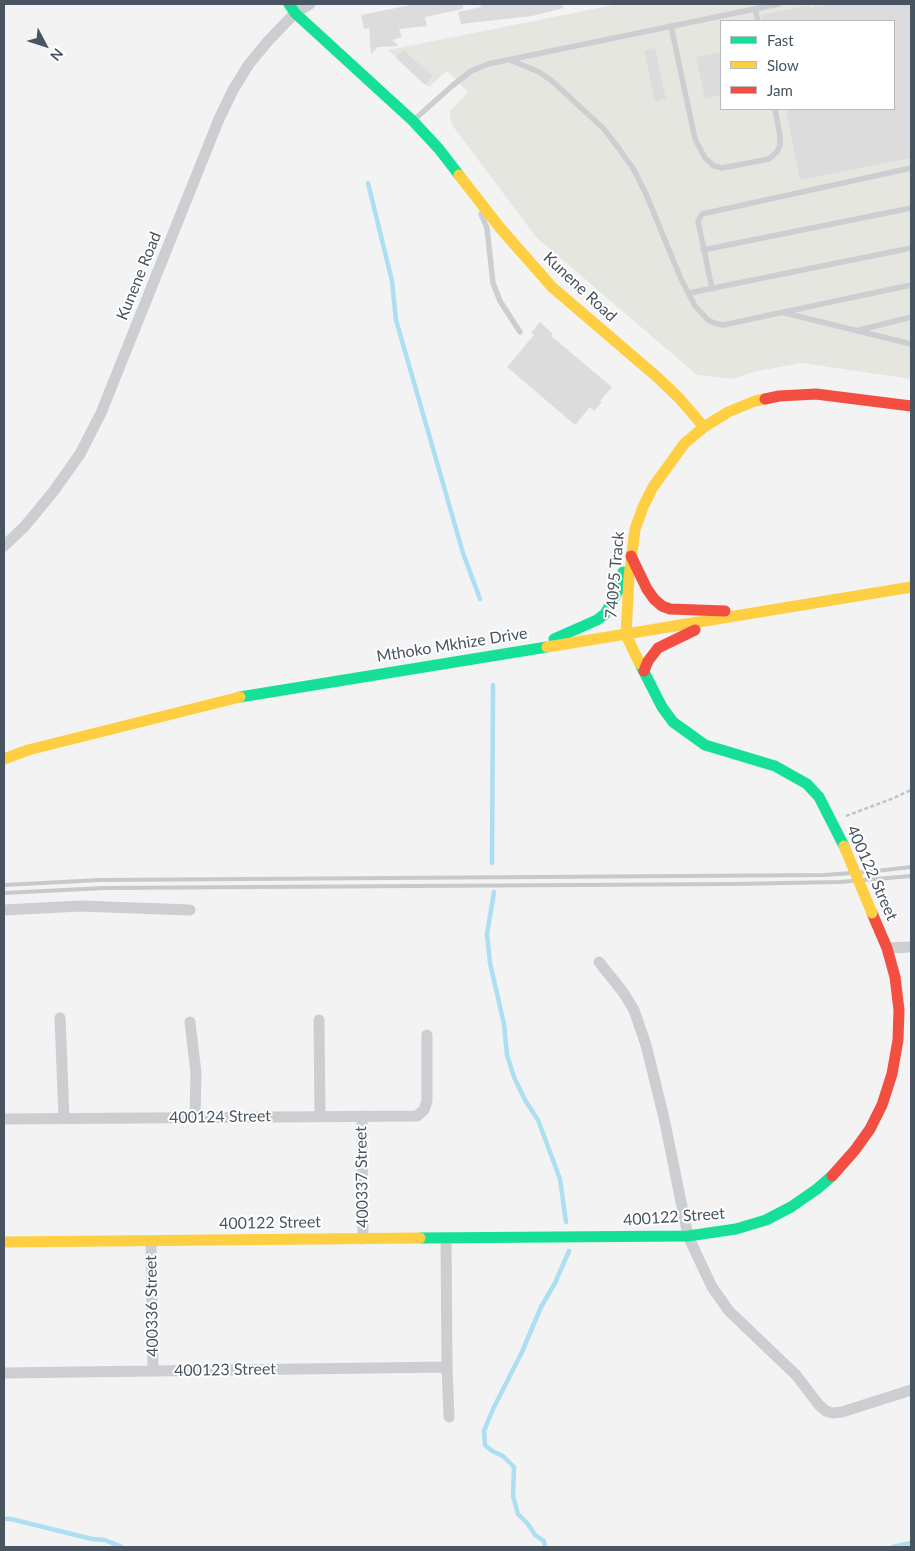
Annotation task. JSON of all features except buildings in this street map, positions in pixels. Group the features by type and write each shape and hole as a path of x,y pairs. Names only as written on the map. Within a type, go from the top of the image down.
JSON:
{"street":[{"name":"Kunene Road","path":"4,546 25,526 53,492 80,454 101,413 226,104 249,64 292,8 310,4"},
{"name":"Kunene Road","path":"292,8 413,121 439,149 501,229 552,287 657,377 704,427"},
{"name":"74095 Track","path":"626,635 631,556 635,529 643,507 662,471 684,444 704,427 728,412 755,401 779,396 816,394 911,406"},
{"path":"526,650 585,626 598,620 605,614 618,591 626,556 635,529"},
{"path":"631,556 654,599 662,606 683,610 765,612"},
{"name":"Mthoko Mkhize Drive","path":"4,759 28,750 237,697 911,587"},
{"path":"644,671 648,661 658,648 667,642 717,620"},
{"name":"400122 Street","path":"4,1242 688,1236 713,1234 766,1220 791,1207 830,1178 855,1150 870,1129 882,1105 892,1074 898,1040 898,1002 895,977 887,948 844,846 819,797 807,784 795,776 775,766 705,744 673,722 662,707 626,635"},
{"path":"4,910 80,906 190,910"},
{"path":"887,948 911,947"},
{"path":"600,962 634,1010 646,1045 664,1118 688,1236 712,1288 729,1311 796,1375 819,1405 826,1410 833,1413 842,1412 911,1390"},
{"path":"60,1018 64,1118"},
{"path":"319,1020 320,1116"},
{"path":"190,1022 196,1073 195,1117"},
{"name":"400124 Street","path":"4,1120 417,1116 424,1110 427,1101 427,1035"},
{"name":"400337 Street","path":"362,1116 363,1238"},
{"path":"446,1238 447,1367 450,1417"},
{"name":"400336 Street","path":"151,1241 153,1371"},
{"name":"400123 Street","path":"4,1373 447,1367"}],"lane":[{"path":"413,121 471,71 488,64 779,4"},
{"path":"756,9 758,20"},
{"path":"671,26 695,139 705,158 714,166 722,168 770,159 777,152 780,145 775,110"},
{"path":"510,60 537,71 551,80 603,128 617,146 634,170 646,194 689,293 696,306 708,320 723,324 911,285"},
{"path":"712,289 698,221 702,214 911,168"},
{"path":"471,189 487,228 493,283 500,301 520,332"},
{"path":"703,250 911,208"},
{"path":"689,293 911,250"},
{"path":"782,312 911,344"},
{"path":"858,331 911,317"}],"path":[{"path":"832,821 911,790"}],"shaded area":[{"path":"619,4 911,4 911,379 802,363 753,372 733,379 697,375 536,237 452,125 450,111 468,92 447,71 429,87 388,50"}],"waterway":[{"path":"368,183 392,281 396,320 463,553 480,599"},
{"path":"492,863 493,685"},
{"path":"494,892 487,934 490,963 504,1024 507,1055 514,1077 525,1100 538,1120 560,1179 566,1222"},
{"path":"545,1547 544,1541 535,1535 518,1514 513,1496 514,1467 503,1456 485,1445 484,1431 569,1251"},
{"path":"4,1519 11,1519 92,1539 105,1540 122,1547"},
{"path":"893,1547 911,1543"}],"railway":[{"path":"4,885 100,880 824,875 911,867"},
{"path":"4,893 104,888 840,882 911,876"}],"traffic: fast":[{"path":"289,4 295,13 413,121 439,149 459,175"},
{"path":"554,639 597,620 605,614 618,591 623,572"},
{"path":"240,697 547,647"},
{"path":"640,664 662,707 673,722 705,745 775,766 807,784 819,797 844,846"},
{"path":"420,1238 688,1236 736,1229 766,1220 791,1207 832,1176"}],"traffic: slow":[{"path":"459,175 501,229 552,287 657,377 679,398 704,427"},
{"path":"640,664 626,635 629,577 635,529 643,507 653,487 684,444 704,427 728,412 765,399"},
{"path":"547,647 911,587"},
{"path":"4,759 28,750 240,697"},
{"path":"844,846 872,913"},
{"path":"4,1242 420,1238"}],"traffic: jam":[{"path":"765,399 779,396 816,394 911,406"},
{"path":"631,556 647,589 662,606 670,609 725,611"},
{"path":"644,671 648,661 658,648 695,630"},
{"path":"832,1176 855,1150 870,1129 882,1105 892,1074 898,1040 899,1010 895,977 887,948 872,913"}]}
